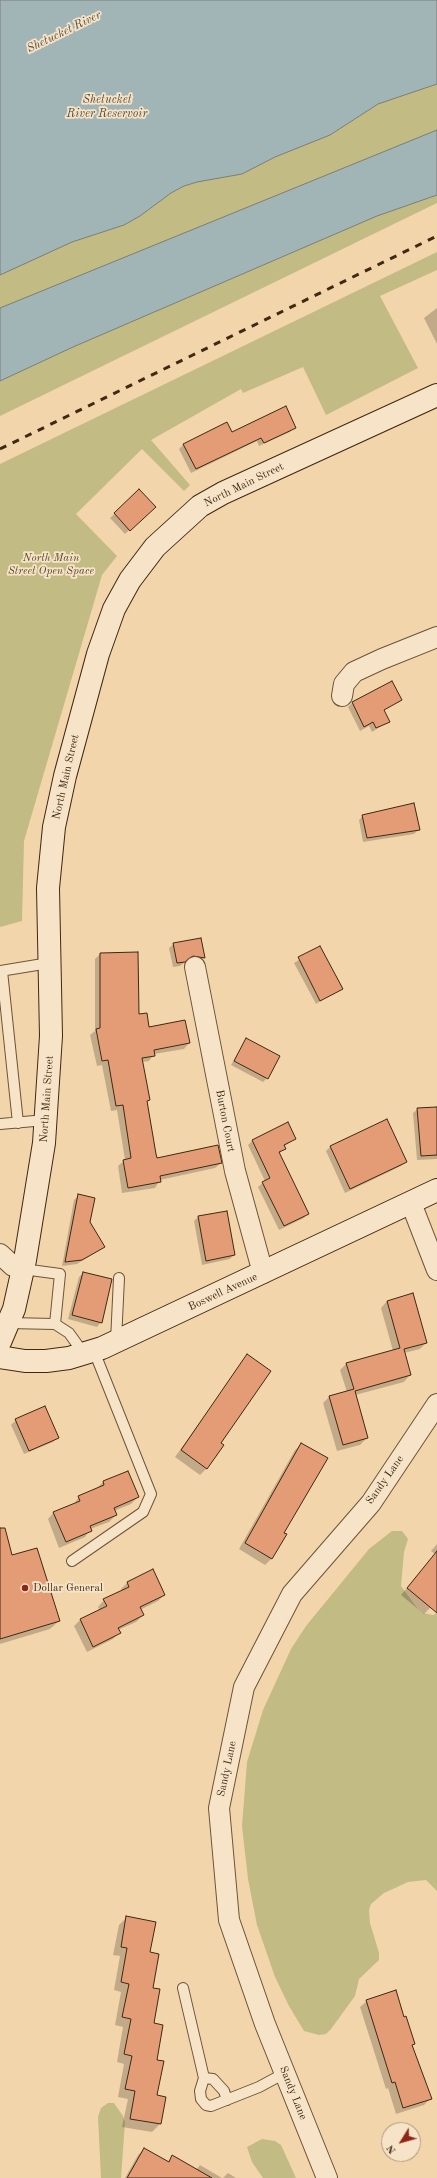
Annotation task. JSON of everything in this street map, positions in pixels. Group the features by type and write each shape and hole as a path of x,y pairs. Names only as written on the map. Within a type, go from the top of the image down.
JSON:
{"main road":[{"name":"North Main Street","path":"4,1333 23,1269 40,1177 46,1120 51,1042 49,866 59,802 105,629 114,609 130,580 143,562 168,534 186,517 210,500 437,395"},
{"name":"Boswell Avenue","path":"0,1357 33,1362 89,1352 116,1343 437,1190"}],"street":[{"path":"342,696 344,684 354,672 388,656 437,637"},
{"name":"Burton Court","path":"194,967 235,1171 263,1273"},
{"path":"411,1203 437,1270"},
{"path":"0,1254 13,1266 23,1269"},
{"name":"Sandy Lane","path":"327,2178 265,2024 229,1920 219,1808 244,1687 292,1594 371,1503 437,1404"}],"lane":[{"path":"18,1123 1,971 50,963"},
{"path":"0,1124 46,1120"},
{"path":"23,1269 60,1274 55,1324"},
{"path":"116,1343 119,1278"},
{"path":"4,1333 55,1324 70,1333 89,1352 151,1494 143,1512 72,1561"},
{"path":"183,1988 204,2078 200,2091 201,2099 206,2105 212,2106 285,2074"},
{"path":"204,2078 213,2079 224,2091 227,2100"}],"green space":[{"path":"437,84 437,130 0,308 0,275 7,270 72,242 124,225 140,216 171,193 184,186 197,182 242,174 275,157 330,135 378,104"},
{"path":"437,195 437,203 0,416 0,381 73,347 377,216"},
{"name":"North Main Street Open Space","path":"437,252 437,270 380,296 418,368 326,415 303,367 243,393 241,389 151,440 190,485 184,491 142,449 76,514 117,556 102,575 24,841 22,921 0,927 0,464"},
{"path":"392,1531 402,1531 408,1539 404,1552 401,1586 418,1609 423,1613 433,1615 437,1613 437,1891 426,1880 408,1882 384,1893 371,1904 369,1910 370,1923 379,1953 379,1960 359,1979 355,1996 331,2029 326,2034 319,2035 304,2031 289,2006 275,1977 257,1925 248,1879 242,1826 247,1762 263,1710 291,1649 306,1626 369,1549"},
{"path":"108,2103 114,2103 123,2116 125,2122 121,2178 101,2178 98,2117 101,2108"},
{"path":"262,2139 275,2141 281,2145 296,2178 263,2178 252,2162 247,2147"}],"water":[{"name":"Shetucket River Reservoir","path":"0,0 437,0 437,84 378,104 330,135 275,157 242,174 197,182 184,186 171,193 140,216 124,225 72,242 0,275"},
{"path":"437,130 437,195 377,216 73,347 0,381 0,308"}],"building":[{"path":"286,406 296,428 264,443 261,438 196,469 183,444 227,422 232,432"},
{"path":"139,489 156,507 130,531 114,513"},
{"path":"392,681 402,700 384,710 390,722 376,728 373,722 364,727 352,702"},
{"path":"414,803 420,830 367,838 362,815"},
{"path":"201,938 205,958 193,956 185,962 177,963 173,943"},
{"path":"320,946 343,989 320,1001 298,957"},
{"path":"138,952 139,1014 147,1013 149,1027 185,1020 190,1043 154,1050 155,1056 142,1058 150,1100 147,1101 157,1158 218,1145 222,1163 160,1176 161,1182 128,1188 123,1160 131,1158 123,1105 116,1106 108,1060 102,1061 96,1029 100,1028 100,953"},
{"path":"246,1038 280,1056 268,1079 234,1061"},
{"path":"437,1107 437,1155 421,1156 417,1108"},
{"path":"387,1119 407,1162 350,1189 330,1146"},
{"path":"288,1122 296,1139 284,1145 286,1149 279,1152 309,1214 284,1226 262,1182 270,1178 252,1140"},
{"path":"78,1194 95,1198 90,1222 105,1247 82,1260 65,1262"},
{"path":"227,1211 235,1255 206,1261 198,1216"},
{"path":"83,1272 112,1279 102,1323 72,1315"},
{"path":"413,1293 427,1343 404,1349 411,1375 355,1391 368,1438 343,1445 329,1396 354,1389 346,1363 400,1348 387,1301"},
{"path":"247,1354 271,1371 221,1443 224,1445 207,1469 181,1450"},
{"path":"45,1406 59,1438 29,1451 15,1419"},
{"path":"301,1443 328,1458 284,1533 287,1534 272,1559 245,1543"},
{"path":"128,1471 139,1497 114,1508 117,1515 90,1526 92,1531 66,1542 53,1512 80,1501 78,1496 104,1485 103,1481"},
{"name":"Dollar General","path":"0,1528 5,1528 12,1555 37,1548 60,1621 0,1639"},
{"path":"437,1551 437,1613 407,1588"},
{"path":"153,1569 165,1595 140,1607 144,1615 118,1628 121,1633 93,1647 80,1619 107,1606 103,1599 129,1587 127,1582"},
{"path":"126,1916 156,1922 150,1952 159,1954 153,1988 160,1989 154,2023 163,2025 157,2060 164,2061 157,2095 166,2097 161,2124 130,2119 135,2091 125,2089 132,2056 124,2054 131,2019 122,2017 129,1984 121,1982 127,1948 121,1947"},
{"path":"396,1990 404,2017 406,2016 415,2044 412,2045 432,2099 403,2108 395,2082 392,2083 366,2000"},
{"path":"144,2148 169,2162 172,2155 212,2178 127,2178"}],"railway":[{"path":"0,449 437,236"}],"place":[{"name":"Dollar General","path":"25,1588"}],"water label":[{"name":"Shetucket River","path":"64,32"}]}
